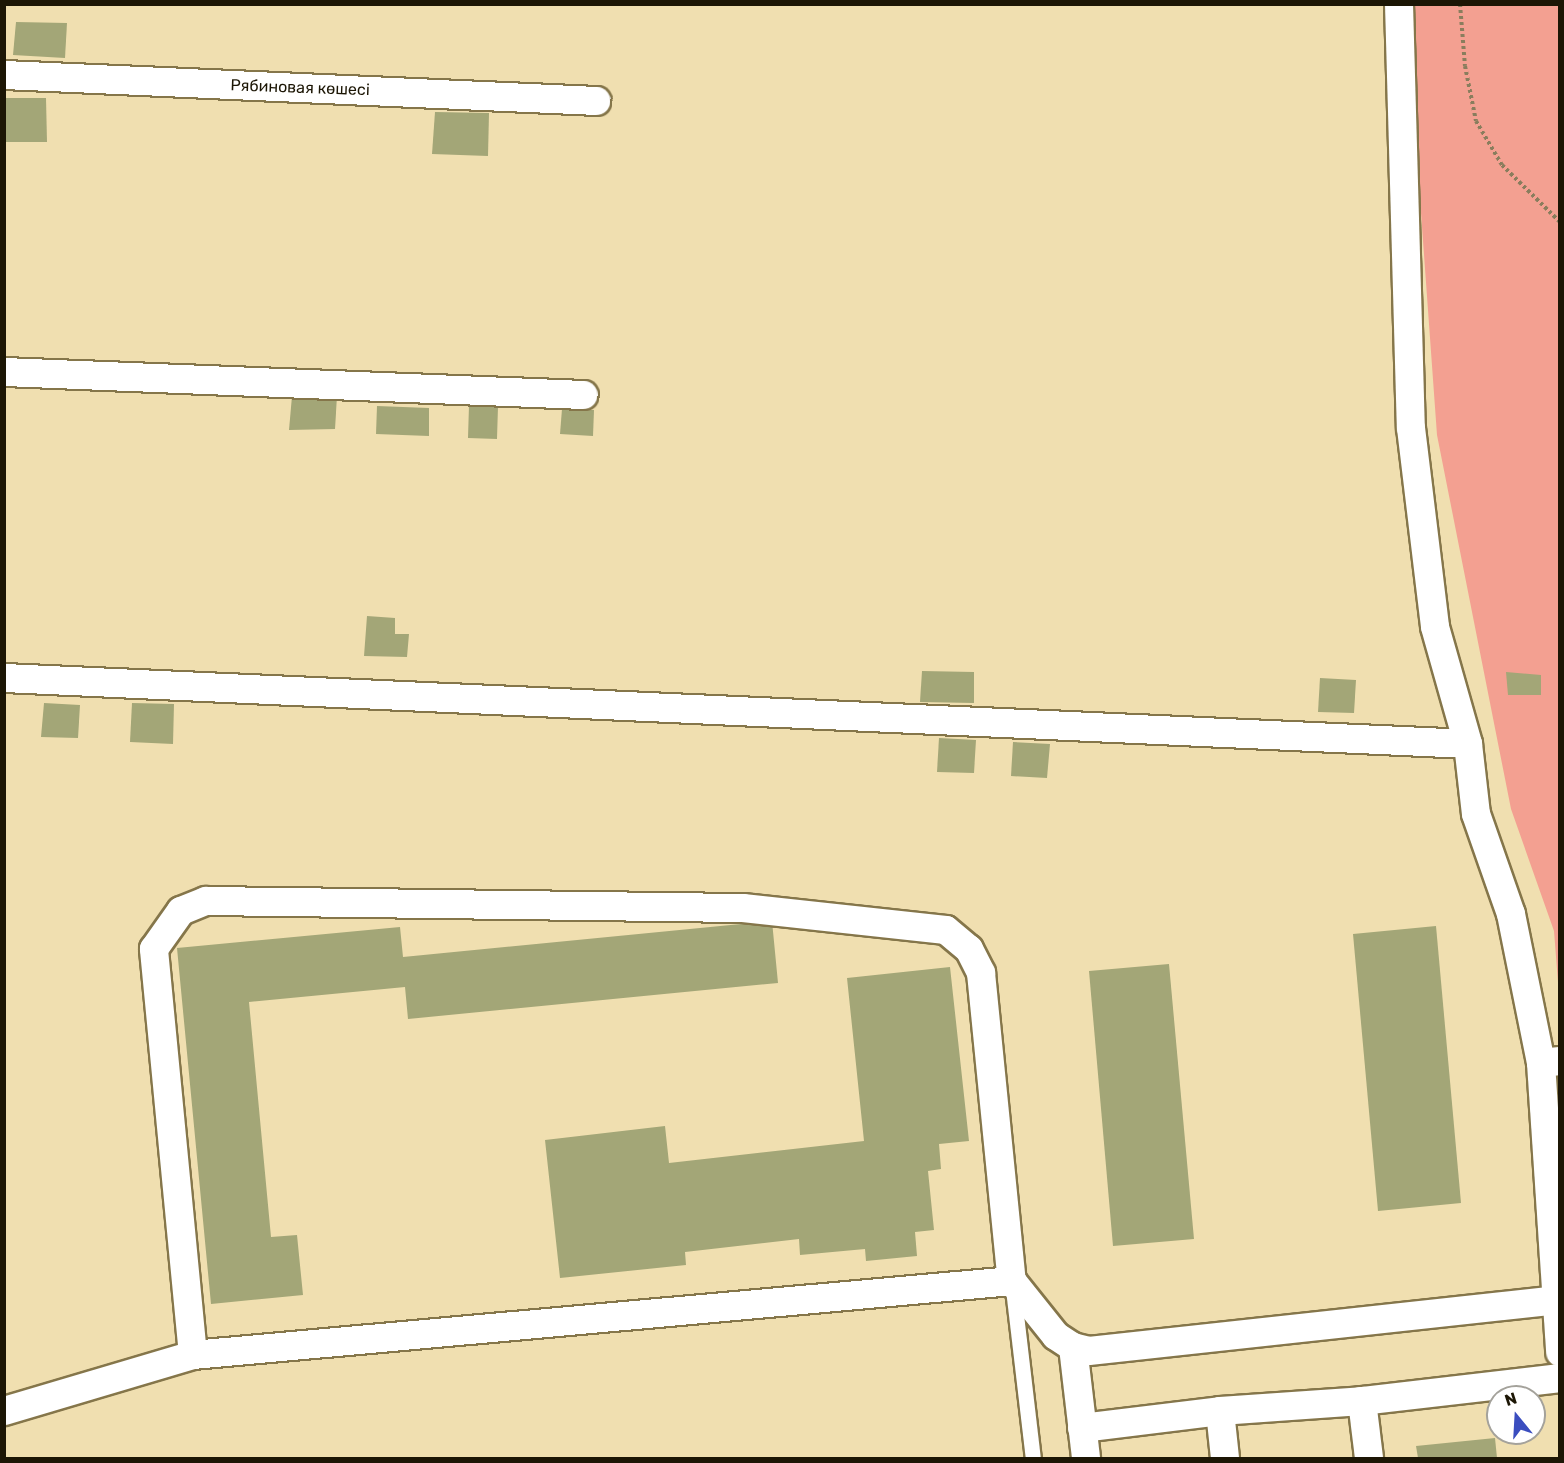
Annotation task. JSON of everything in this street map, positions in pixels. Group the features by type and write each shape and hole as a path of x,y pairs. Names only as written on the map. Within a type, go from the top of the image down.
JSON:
{"street":[{"path":"1399,4 1411,428 1435,627 1468,744 1476,814 1511,914 1550,1062 1560,1352"},
{"name":"Рябиновая көшесі","path":"4,75 596,101"},
{"path":"4,372 584,395"},
{"path":"4,678 1468,744"},
{"path":"193,1355 154,949 181,911 206,901 743,908 946,930 969,949 981,973 1012,1281 1056,1336 1073,1347 1089,1351 1558,1300"},
{"path":"4,1411 193,1355 1012,1281"},
{"path":"1073,1347 1086,1458"},
{"path":"1082,1428 1220,1411 1362,1401 1560,1378"},
{"path":"1362,1401 1369,1458"},
{"path":"1220,1411 1225,1458"}],"lane":[{"path":"1012,1281 1033,1458"}],"path":[{"path":"1460,4 1465,66 1476,121 1502,165 1560,222"}],"shaded area":[{"path":"1406,5 1559,5 1559,995 1554,931 1511,809 1437,435"}],"building":[{"path":"16,22 67,23 65,58 13,55"},
{"path":"5,98 46,98 47,142 5,142"},
{"path":"435,112 489,113 488,156 432,154"},
{"path":"292,396 337,396 335,429 289,430"},
{"path":"469,405 498,406 497,439 468,438"},
{"path":"377,406 429,408 429,436 376,434"},
{"path":"562,409 594,410 593,436 560,434"},
{"path":"367,616 395,618 395,634 409,634 407,657 364,656"},
{"path":"922,671 974,672 974,703 920,702"},
{"path":"1506,672 1541,675 1541,695 1508,695"},
{"path":"1320,678 1356,680 1354,713 1318,712"},
{"path":"44,703 80,705 78,738 41,737"},
{"path":"132,703 174,704 173,744 130,742"},
{"path":"939,738 976,740 974,773 937,772"},
{"path":"1013,742 1050,744 1047,778 1011,776"},
{"path":"772,921 778,983 408,1019 405,987 249,1002 271,1237 297,1235 303,1295 211,1304 177,948 400,927 403,957"},
{"path":"1436,926 1461,1203 1378,1211 1353,934"},
{"path":"1169,964 1194,1239 1113,1246 1089,971"},
{"path":"950,967 969,1141 939,1144 941,1169 928,1171 934,1230 915,1232 917,1256 866,1261 865,1249 800,1255 799,1239 685,1252 686,1265 560,1278 545,1140 665,1126 669,1163 864,1141 847,978"},
{"path":"1486,1439 1486,1445 1496,1445 1497,1458 1418,1458 1416,1446"}]}
